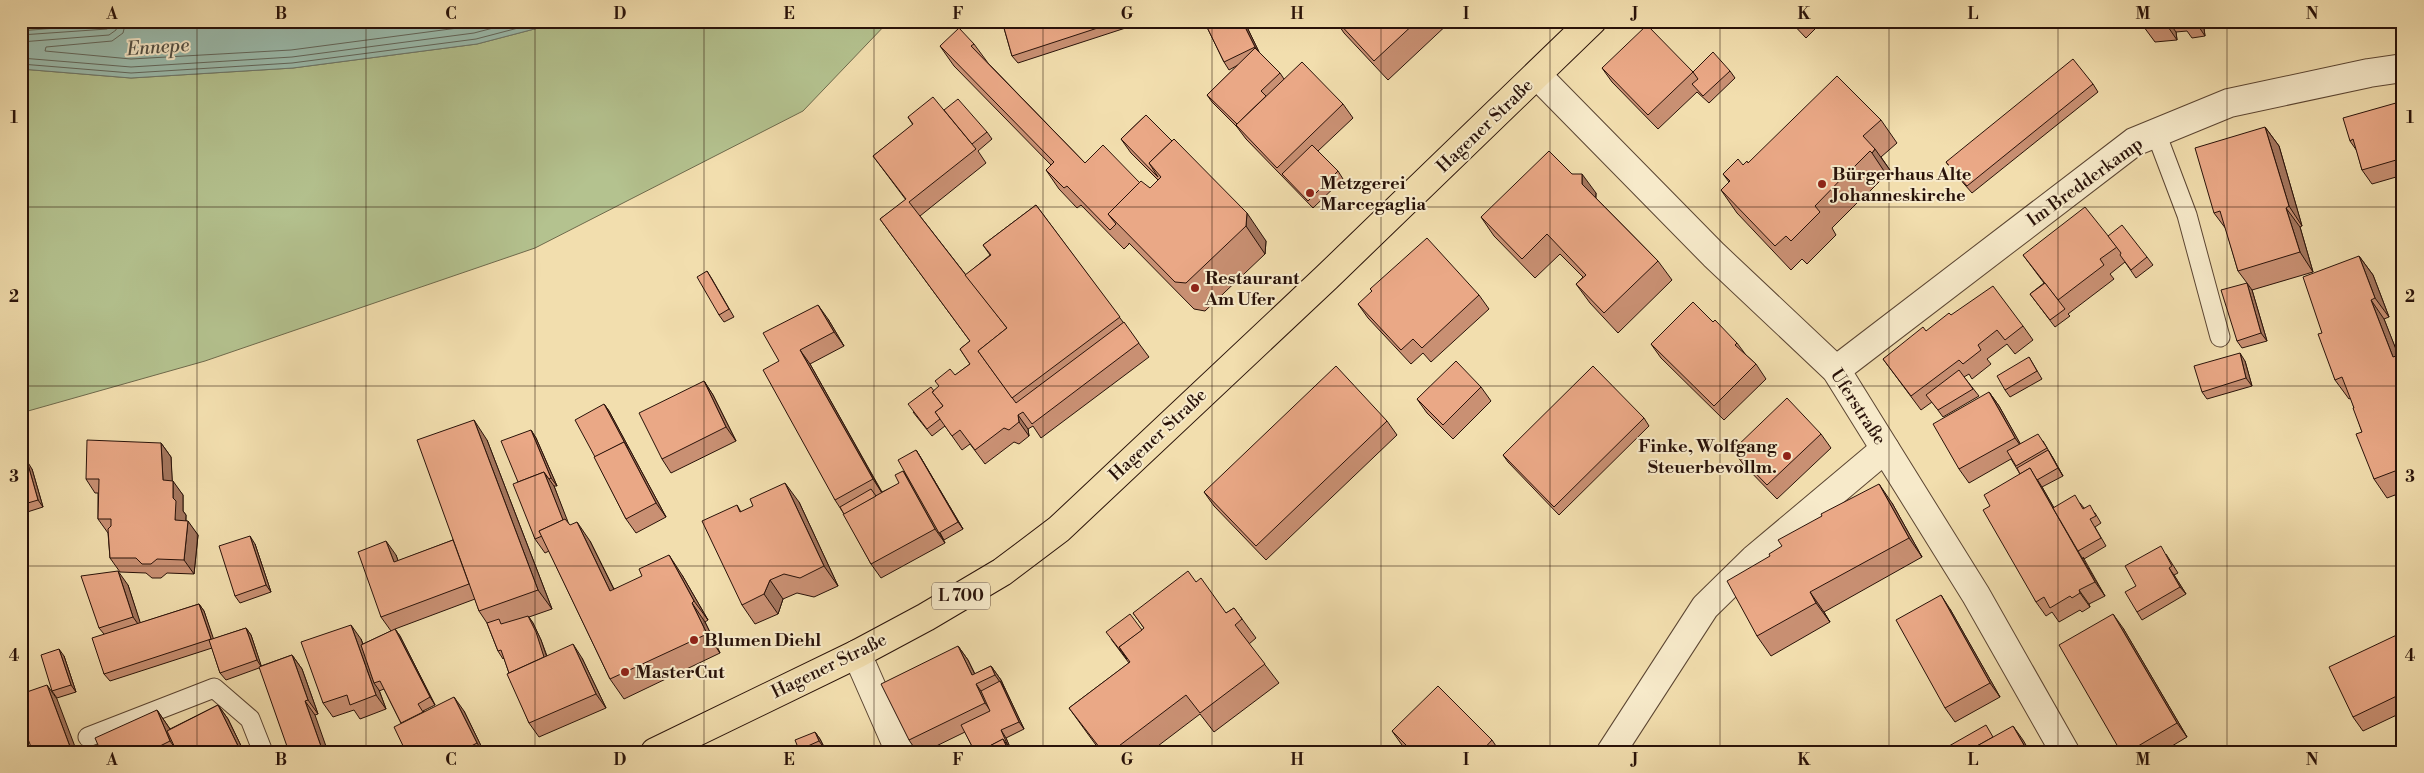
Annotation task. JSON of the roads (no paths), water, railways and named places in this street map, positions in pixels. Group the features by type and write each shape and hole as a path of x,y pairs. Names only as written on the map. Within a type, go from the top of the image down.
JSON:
{"main road":[{"name":"Hagener Straße","path":"655,752 857,654 926,617 1002,572 1058,529 1538,76 1592,21"}],"street":[{"name":"Im Bredderkamp","path":"1836,370 2134,142 2229,103 2369,73 2403,68"},
{"name":"Uferstraße","path":"1538,76 1714,255 1836,370 1976,595 2065,752"},
{"path":"1611,752 1705,607 1754,559 1885,449"},
{"path":"857,654 900,752"}],"lane":[{"path":"2156,133 2187,215 2220,337"},
{"path":"88,737 214,688 250,719 263,752"}],"water":[{"name":"Ennepe","path":"137,21 565,21 477,44 293,68 131,78 21,69 21,31"}],"place":[{"name":"Bürgerhaus Alte Johanneskirche","path":"1822,184"},
{"name":"Metzgerei Marcegaglia","path":"1310,193"},
{"name":"Restaurant Am Ufer","path":"1195,288"},
{"name":"Finke, Wolfgang Steuerbevollm.","path":"1787,456"},
{"name":"Blumen Diehl","path":"694,640"},
{"name":"MasterCut","path":"625,672"}]}
